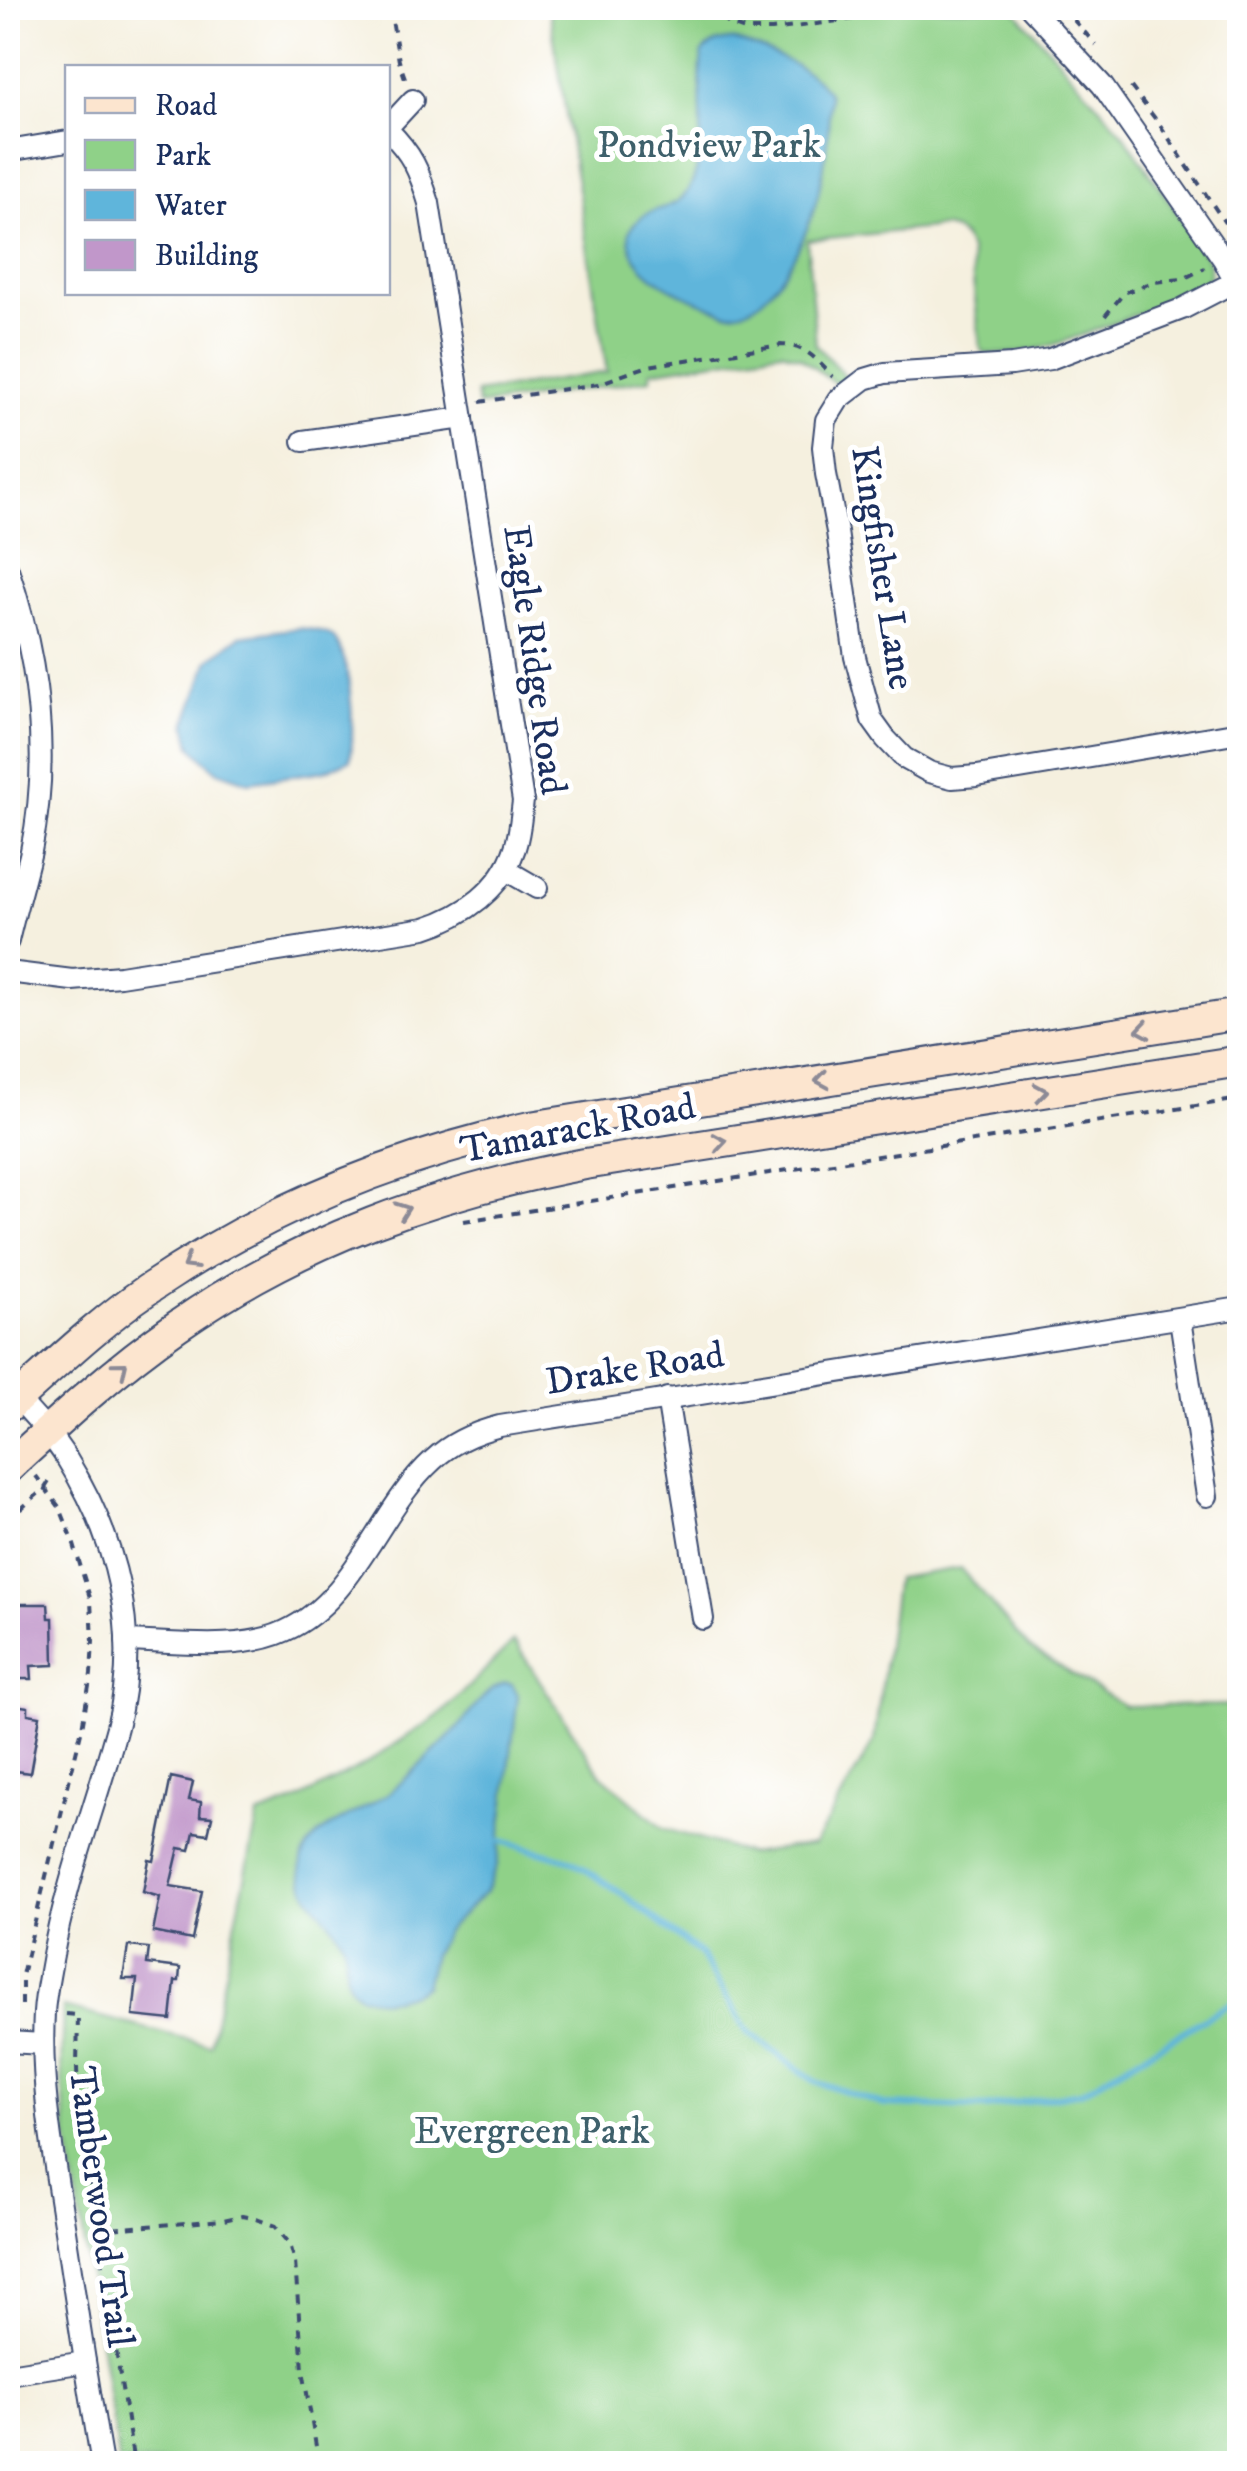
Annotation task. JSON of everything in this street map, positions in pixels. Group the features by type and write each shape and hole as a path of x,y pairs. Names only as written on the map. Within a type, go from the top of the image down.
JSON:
{"street":[{"path":"848,392 865,379 885,373 1050,359 1182,309 1238,283 1102,85 1031,8"},
{"path":"390,126 413,100"},
{"name":"Eagle Ridge Road","path":"8,972 72,980 120,976 424,928 451,920 482,898 506,870 516,846 523,801 429,203 407,149 390,130"},
{"path":"8,151 65,142"},
{"name":"Kingfisher Lane","path":"848,392 839,398 826,420 826,474 864,693 872,720 904,758 929,772 952,778 1240,732"},
{"path":"304,441 462,412"},
{"path":"8,569 32,659 40,718 41,778 32,848 8,941"},
{"path":"506,870 537,888"},
{"name":"Tamarack Road","path":"11,1398 100,1325 184,1266 306,1200 443,1149 545,1124 1240,1014"},
{"name":"Tamarack Road","path":"8,1468 117,1371 175,1327 261,1274 358,1227 458,1192 584,1164 1240,1061"},
{"name":"Drake Road","path":"126,1642 236,1643 285,1631 307,1618 343,1582 435,1457 478,1432 667,1398 1240,1308"},
{"path":"1180,1318 1208,1496"},
{"name":"Tamberwood Trail","path":"11,1398 46,1431 66,1457 114,1555 122,1594 125,1678 118,1724 58,1925 45,2004 43,2044 46,2111 102,2464"},
{"path":"667,1398 703,1619"},
{"path":"8,2042 43,2044"},
{"path":"8,2374 85,2362"}],"path":[{"path":"390,8 399,60 413,100"},
{"path":"710,8 728,24 745,30 772,30 917,8"},
{"path":"1103,319 1124,293 1153,282 1183,279 1204,269"},
{"path":"462,412 598,384 648,366 780,346 796,346 811,355 848,392"},
{"path":"452,1222 1240,1098"},
{"path":"8,1520 45,1488 66,1457"},
{"path":"24,2012 22,1976 85,1714 94,1641 90,1601 72,1538 60,1508 45,1488"},
{"path":"78,2015 78,2110 134,2464"},
{"path":"96,2230 242,2216 274,2226 290,2244 295,2262 303,2370 319,2464"}],"green space":[{"name":"Pondview Park","path":"549,8 1013,8 1122,132 1209,262 1210,276 1180,295 1100,329 1037,349 995,354 982,352 970,251 957,232 943,227 807,240 816,345 846,377 838,382 800,357 782,351 651,371 651,379 478,406 476,393 607,372"},
{"name":"Evergreen Park","path":"960,1568 1029,1648 1125,1706 1239,1705 1239,2463 119,2463 66,2126 61,2067 63,2007 210,2045 258,1816 294,1802 367,1763 442,1713 514,1641 601,1775 663,1828 749,1854 814,1844 874,1741 896,1578"}],"water":[{"path":"732,40 771,53 813,77 829,95 829,119 824,168 803,239 773,288 756,304 727,313 656,279 635,257 629,235 643,216 675,203 688,190 700,148 702,54 715,43"},
{"path":"299,628 330,635 343,657 352,713 350,760 324,771 249,782 215,770 191,746 186,723 209,660 240,636"},
{"path":"505,1683 512,1684 518,1695 497,1866 486,1891 447,1930 433,1955 425,1986 397,1998 364,1997 349,1984 342,1940 304,1885 301,1874 306,1849 339,1821 390,1792 456,1730 484,1696"}],"building":[{"path":"8,1604 48,1604 49,1618 53,1618 54,1665 31,1666 32,1679 8,1679"},
{"path":"8,1704 28,1707 28,1714 40,1716 30,1773 8,1770"},
{"path":"171,1777 193,1782 189,1800 201,1802 200,1816 212,1817 208,1834 194,1832 190,1850 179,1848 170,1886 202,1891 192,1940 153,1932 160,1897 143,1892 149,1860 154,1861"},
{"path":"128,1946 149,1948 147,1964 180,1968 171,2020 133,2016 137,1979 123,1979"}],"waterway":[{"path":"502,1841 573,1861 625,1896 700,1954 748,2032 816,2082 884,2105 986,2108 1081,2092 1240,1998"}]}
